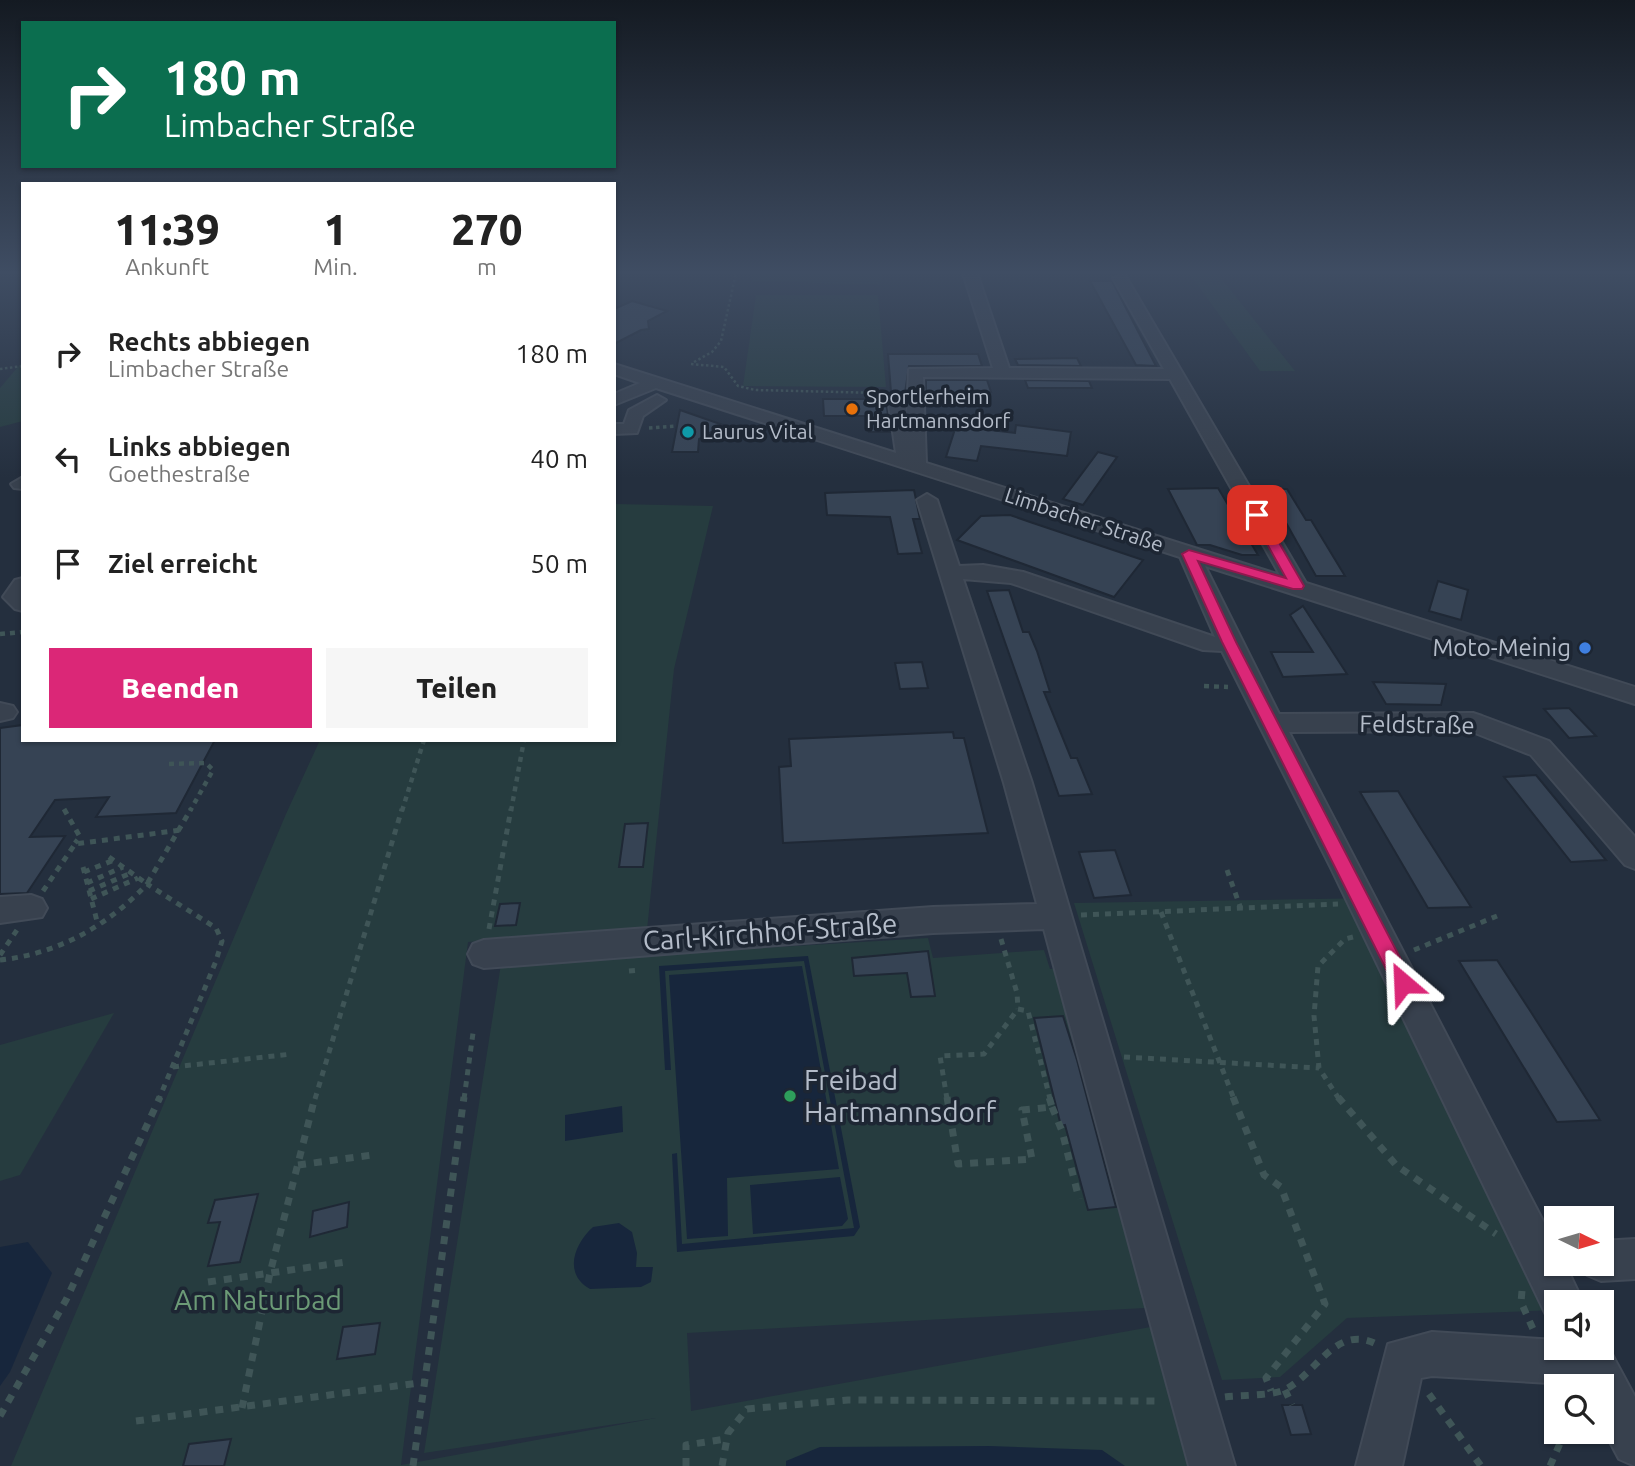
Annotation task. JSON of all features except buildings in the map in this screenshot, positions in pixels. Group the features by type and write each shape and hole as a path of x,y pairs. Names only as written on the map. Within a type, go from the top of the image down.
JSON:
{"street":[{"path":"992,341 1002,371"},
{"path":"1157,341 1297,586"},
{"name":"Limbacher Straße","path":"616,370 656,391 911,464 1635,696"},
{"path":"911,464 915,372 1176,374"},
{"path":"616,400 656,391"},
{"path":"622,429 656,391"},
{"path":"896,398 911,464"},
{"path":"927,500 953,573 1018,783 1212,1466"},
{"path":"1189,554 1229,642 1391,959 1544,1244"},
{"path":"953,573 983,572 1015,577 1211,645 1229,642"},
{"path":"21,588 14,597 21,602"},
{"path":"0,618 21,605"},
{"name":"Feldstraße","path":"1272,723 1474,722 1540,748 1635,857"},
{"path":"0,910 31,908"},
{"name":"Carl-Kirchhof-Straße","path":"484,954 997,917 1055,916"},
{"path":"1614,1260 1635,1259"},
{"path":"1379,1466 1403,1359 1432,1354 1544,1355"},
{"path":"1591,1360 1635,1443"}],"path":[{"path":"721,341 712,352 692,363 724,367 738,386 755,390 888,393 896,398"},
{"path":"0,369 21,366"},
{"path":"0,374 5,368"},
{"path":"622,429 677,426"},
{"path":"0,634 21,632"},
{"path":"242,1408 270,1273 327,1050 423,742"},
{"path":"484,954 524,742"},
{"path":"0,958 28,957 98,925 123,909 147,884 181,830 213,770 206,763 169,764"},
{"path":"0,958 79,837 64,809"},
{"path":"75,844 181,830"},
{"path":"0,1416 54,1328 82,1274 173,1067 222,941 216,928 111,859 83,869 98,925"},
{"path":"87,883 123,867"},
{"path":"1227,870 1241,909"},
{"path":"89,891 131,873"},
{"path":"91,899 138,878"},
{"path":"1055,916 1363,903"},
{"path":"1161,912 1264,1175 1281,1187 1325,1304 1266,1378 1271,1391"},
{"path":"1391,959 1497,916"},
{"path":"997,917 1017,993 1018,1009 984,1054 940,1056 958,1164 1032,1159 1022,1110 1052,1107"},
{"path":"1377,931 1345,939 1318,966 1314,1016 1319,1068 1349,1113 1396,1164 1504,1239"},
{"path":"629,971 640,970"},
{"path":"1018,1009 1028,1011 1079,1199"},
{"path":"413,1466 472,1033"},
{"path":"173,1067 292,1054"},
{"path":"1095,1055 1319,1068"},
{"path":"298,1165 372,1156"},
{"path":"208,1282 346,1262"},
{"path":"722,1466 726,1439 747,1409 848,1400 1194,1401 1285,1390 1341,1341 1370,1340 1403,1359 1433,1392 1481,1466"},
{"path":"136,1421 426,1381"},
{"path":"1285,1390 1292,1405"},
{"path":"686,1466 686,1445 726,1439"},
{"path":"1550,1466 1560,1444"}],"green space":[{"path":"749,341 882,341 886,387 743,386"},
{"path":"1239,341 1271,341 1295,371 1260,371"},
{"path":"21,363 21,422 0,427 0,388"},
{"name":"Am Naturbad","path":"616,504 713,506 674,669 647,930 468,942 401,1465 656,1418 424,1453 501,964 928,938 933,958 1044,950 1050,969 1061,968 1163,1307 687,1333 691,1411 1156,1326 1193,1466 11,1466 286,814 319,742 616,742"},
{"path":"1377,898 1544,1231 1544,1276 1566,1276 1573,1290 1544,1290 1544,1310 1347,1318 1280,1377 1222,1380 1074,903"},
{"path":"114,1013 20,1175 0,1181 0,1045"}],"water":[{"path":"808,956 860,1227 854,1236 677,1252 672,1154 677,1153 682,1244 854,1228 804,961 665,971 671,1070 665,1070 659,966"},
{"path":"802,966 839,1169 727,1178 728,1236 687,1239 669,975"},
{"path":"622,1106 623,1132 565,1141 565,1115"},
{"path":"840,1177 848,1219 842,1226 753,1234 750,1185"},
{"path":"619,1223 632,1232 637,1253 636,1267 653,1267 651,1282 641,1287 590,1289 576,1275 574,1259 577,1250 593,1227"},
{"path":"28,1242 52,1273 10,1372 0,1386 0,1247"},
{"path":"990,1446 1102,1450 1125,1466 786,1466 786,1461 820,1447"}],"place":[{"name":"Sportlerheim Hartmannsdorf","path":"852,409"},
{"name":"Laurus Vital","path":"688,432"},
{"name":"Moto-Meinig","path":"1585,648"},
{"name":"Freibad Hartmannsdorf","path":"790,1096"}],"route":[{"path":"1257,515 1297,586 1189,554 1229,642 1403,983"}]}
